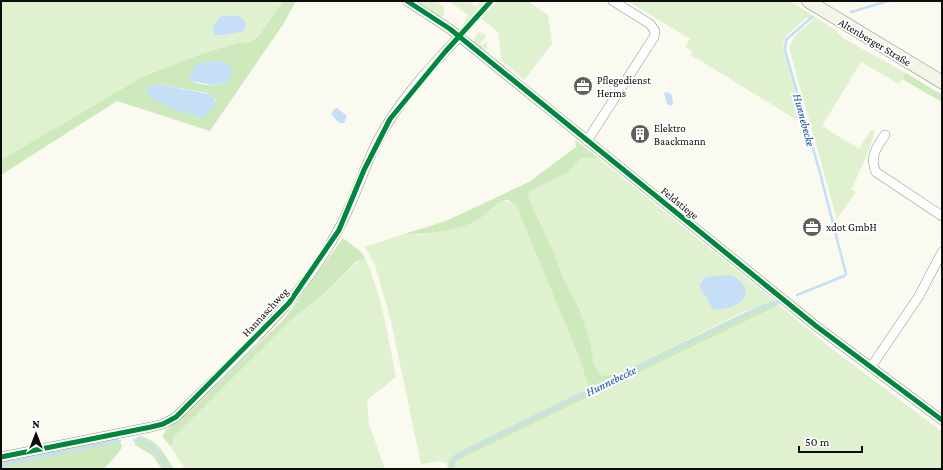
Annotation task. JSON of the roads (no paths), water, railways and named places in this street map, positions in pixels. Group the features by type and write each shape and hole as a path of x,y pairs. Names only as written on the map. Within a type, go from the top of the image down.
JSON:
{"main road":[{"name":"Altenberger Straße","path":"808,1 942,82"}],"street":[{"name":"Feldstiege","path":"407,1 459,37 828,335 942,420"},
{"path":"587,141 654,37 655,31 650,24 613,1"},
{"name":"Hannaschweg","path":"1,457 151,427 163,424 176,416 289,302 339,230 367,163 390,119 444,52 459,37"},
{"path":"885,135 875,150 873,158 876,172 942,216"},
{"path":"871,367 919,296 942,252"}],"water":[{"path":"222,16 238,16 244,20 246,23 244,31 214,35 213,27"},
{"path":"219,60 229,65 232,71 229,82 212,85 191,81 190,75 196,64"},
{"path":"158,84 213,95 216,104 203,118 169,108 147,95 148,87 150,85"},
{"path":"667,92 672,95 673,103 671,106 667,104 664,93"},
{"path":"337,108 347,116 344,123 339,123 331,114 334,109"},
{"path":"727,275 739,280 742,283 745,295 741,302 733,306 713,309 700,288 700,283 706,277"}],"waterway":[{"name":"Hunnebecke","path":"851,12 888,1"},
{"name":"Hunnebecke","path":"797,295 846,274 820,173 785,50 786,40 812,17"},
{"name":"Hunnebecke","path":"452,469 453,460 457,456 753,311 778,302"},
{"path":"134,440 146,443 150,446 158,454 168,469"},
{"path":"1,465 120,441"}],"place":[{"name":"Pflegedienst Herms","path":"583,86"},
{"name":"Elektro Baackmann","path":"640,134"},
{"name":"xdot GmbH","path":"812,227"}]}
